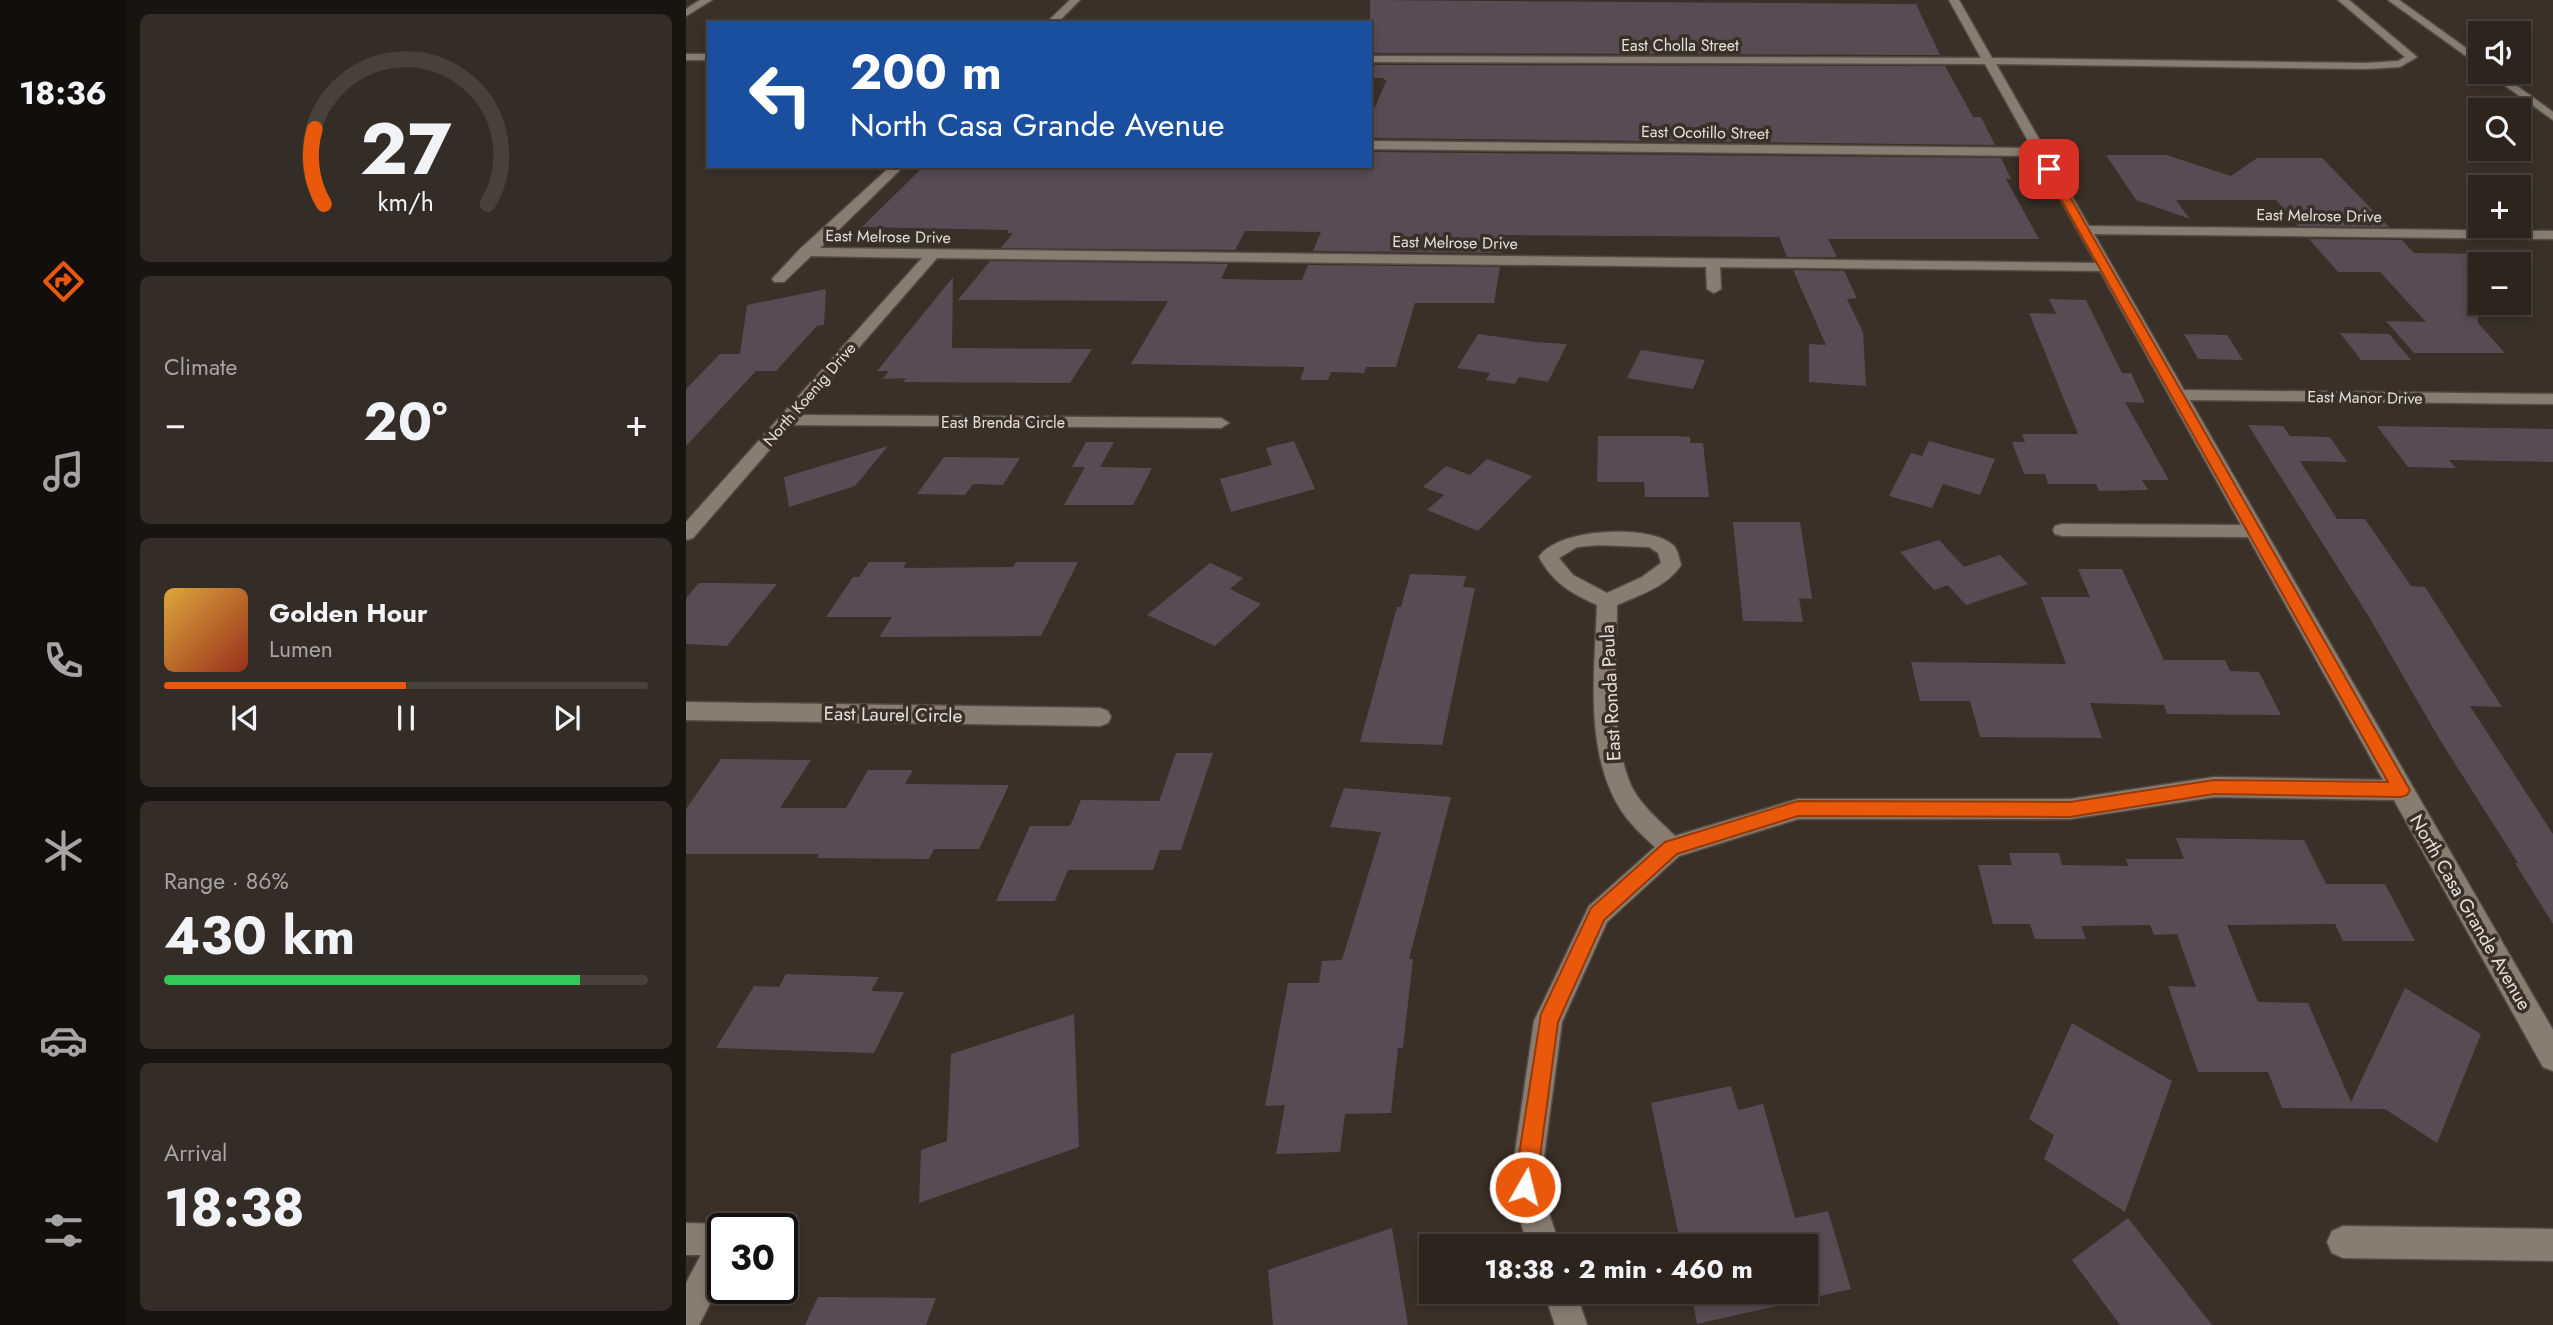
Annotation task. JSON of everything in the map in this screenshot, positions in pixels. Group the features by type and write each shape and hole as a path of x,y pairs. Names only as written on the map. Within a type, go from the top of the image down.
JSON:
{"street":[{"path":"686,13 707,0"},
{"path":"1053,21 1075,0"},
{"name":"North Casa Grande Avenue","path":"1954,0 2553,1057"},
{"path":"2343,0 2355,10 2408,11"},
{"path":"2393,0 2468,54"},
{"name":"East Cholla Street","path":"1372,59 1990,63 2031,61 2367,66 2400,64 2412,57 2355,10"},
{"path":"686,57 707,57"},
{"path":"2508,84 2553,117"},
{"name":"East Ocotillo Street","path":"1372,145 2040,152"},
{"path":"779,279 896,168"},
{"name":"East Melrose Drive","path":"2084,230 2553,235"},
{"name":"East Melrose Drive","path":"805,253 2105,267"},
{"name":"North Koenig Drive","path":"686,534 933,254"},
{"path":"1713,262 1714,289"},
{"name":"East Manor Drive","path":"2178,395 2553,399"},
{"name":"East Brenda Circle","path":"786,420 1220,424"},
{"path":"2062,530 2254,531"},
{"path":"1573,540 1653,541 1668,550 1671,565 1661,576 1606,601 1572,586 1555,571 1549,557 1559,546 1573,540"},
{"name":"East Ronda Paula","path":"1606,601 1608,740 1611,765 1627,799 1671,848"},
{"name":"East Laurel Circle","path":"686,711 1100,717"},
{"path":"1541,1234 1525,1187 1548,1021 1598,914 1671,848 1798,808 2070,810 2214,787 2401,790"},
{"path":"686,1240 707,1241"},
{"path":"2343,1242 2553,1245"},
{"path":"686,1317 707,1274"},
{"path":"1564,1304 1571,1325"}],"building":[{"path":"1370,0 1916,4 1940,55 1372,53"},
{"path":"1372,65 1945,66 1973,117 1981,117 1995,145 1372,138 1372,114 1387,80 1384,80 1385,78 1372,78"},
{"path":"1372,152 2001,158 2011,179 2006,179 2039,239 1828,239 1837,257 1787,257 1779,237 1505,235 1502,253 1313,251 1321,232 1245,231 1235,250 1001,248 1013,233 1007,233 1009,230 862,227 922,168 1372,168"},
{"path":"2106,155 2166,155 2231,176 2257,158 2322,158 2389,227 2298,226 2276,200 2176,200 2190,219 2136,200"},
{"path":"2309,239 2402,240 2414,253 2468,254 2468,315 2478,315 2478,323 2505,353 2414,353 2386,321 2426,322 2380,272 2338,272"},
{"path":"990,261 1228,264 1221,279 1273,280 1302,280 1308,265 1500,267 1494,303 1415,303 1396,367 1366,367 1364,373 1331,372 1328,380 1300,380 1305,367 1131,364 1168,301 958,300"},
{"path":"1793,270 1844,271 1857,298 1847,299 1863,332 1866,386 1809,382 1809,344 1826,345"},
{"path":"953,277 952,348 1092,349 1070,383 903,382 906,378 883,379 889,371 877,371"},
{"path":"826,289 824,325 817,326 776,371 756,371 686,446 686,389 720,354 740,354 747,305"},
{"path":"2049,299 2086,300 2122,373 2131,373 2145,403 2125,402 2169,480 2142,480 2148,490 2099,491 2096,484 2048,484 2045,474 2024,474 2012,442 2025,442 2022,434 2078,434 2029,313 2056,314"},
{"path":"2340,333 2389,334 2411,360 2361,360"},
{"path":"1478,334 1567,344 1548,382 1519,377 1515,384 1486,380 1490,373 1457,368"},
{"path":"2184,334 2227,335 2243,360 2198,359"},
{"path":"1641,350 1705,360 1693,389 1627,378"},
{"path":"2248,425 2283,426 2290,436 2330,437 2347,462 2300,461 2337,519 2365,519 2411,586 2425,587 2502,707 2470,706 2553,834 2553,924 2440,740 2369,617"},
{"path":"2377,426 2553,429 2553,462 2449,460 2456,468 2408,467"},
{"path":"1598,436 1690,437 1690,443 1703,443 1709,497 1645,497 1644,482 1597,482"},
{"path":"1294,441 1315,489 1231,512 1220,479 1272,465 1266,448"},
{"path":"1929,441 1995,459 1980,495 1943,484 1932,508 1889,496 1911,453 1922,456"},
{"path":"1086,442 1114,442 1100,467 1152,468 1133,505 1064,505 1085,467 1072,467"},
{"path":"888,446 855,486 789,507 784,477"},
{"path":"944,457 1020,458 1003,485 973,484 965,495 917,494"},
{"path":"1487,459 1532,476 1478,531 1427,510 1444,495 1423,487 1446,466 1470,475"},
{"path":"1733,522 1800,522 1812,599 1799,598 1803,622 1743,621"},
{"path":"1939,540 1964,567 2000,555 2028,584 1966,605 1948,585 1934,590 1900,552"},
{"path":"869,562 906,562 903,568 1013,567 1016,562 1078,562 1041,636 879,637 892,617 826,617 853,577 859,577"},
{"path":"1210,563 1243,578 1230,589 1261,604 1215,646 1147,615"},
{"path":"2078,569 2122,569 2164,660 2225,660 2230,671 2259,672 2281,715 2167,714 2164,705 2090,703 2102,738 1980,737 1970,701 1920,701 1911,662 2066,664 2041,597 2090,597"},
{"path":"1410,574 1466,576 1463,587 1475,588 1442,745 1360,742 1397,607 1401,607"},
{"path":"699,583 777,584 727,646 686,644 686,598"},
{"path":"1176,753 1213,753 1181,850 1160,850 1153,870 1068,870 1055,901 996,901 1030,826 1070,826 1081,800 1159,801"},
{"path":"721,759 811,760 780,808 846,808 868,770 913,770 905,784 1009,785 979,849 934,849 929,859 817,858 819,854 686,854 686,809"},
{"path":"1344,788 1451,797 1409,959 1413,959 1403,1048 1398,1048 1391,1113 1345,1114 1340,1152 1276,1154 1285,1105 1265,1106 1288,983 1319,983 1322,961 1342,960 1381,832 1330,827"},
{"path":"2176,838 2304,840 2326,884 2385,884 2415,941 2343,941 2335,924 2227,925 2258,1002 2308,1003 2351,1102 2405,988 2481,1034 2437,1143 2385,1109 2282,1108 2268,1072 2198,1072 2168,986 2196,987 2177,934 2154,935 2150,925 2081,926 2086,939 2035,939 2030,924 1993,924 1978,865 2012,865 2009,853 2059,853 2062,865 2128,866 2126,859 2184,859"},
{"path":"786,974 879,977 871,991 904,992 874,1053 716,1048 754,986 779,987"},
{"path":"1074,1014 1079,1147 919,1203 921,1150 947,1141 951,1054"},
{"path":"2072,1023 2172,1081 2125,1212 2044,1159 2054,1135 2029,1119"},
{"path":"1731,1086 1738,1110 1763,1104 1795,1218 1828,1211 1851,1289 1818,1296 1818,1234 1678,1234 1651,1103"},
{"path":"2128,1218 2212,1325 2120,1325 2072,1260"},
{"path":"1392,1228 1408,1325 1273,1325 1268,1270"},
{"path":"818,1297 936,1298 926,1325 805,1325"},
{"path":"1693,1304 1785,1304 1697,1324"}],"route":[{"path":"1525,1187 1548,1021 1598,914 1671,848 1798,808 2070,810 2214,787 2401,790 2049,169"}]}
